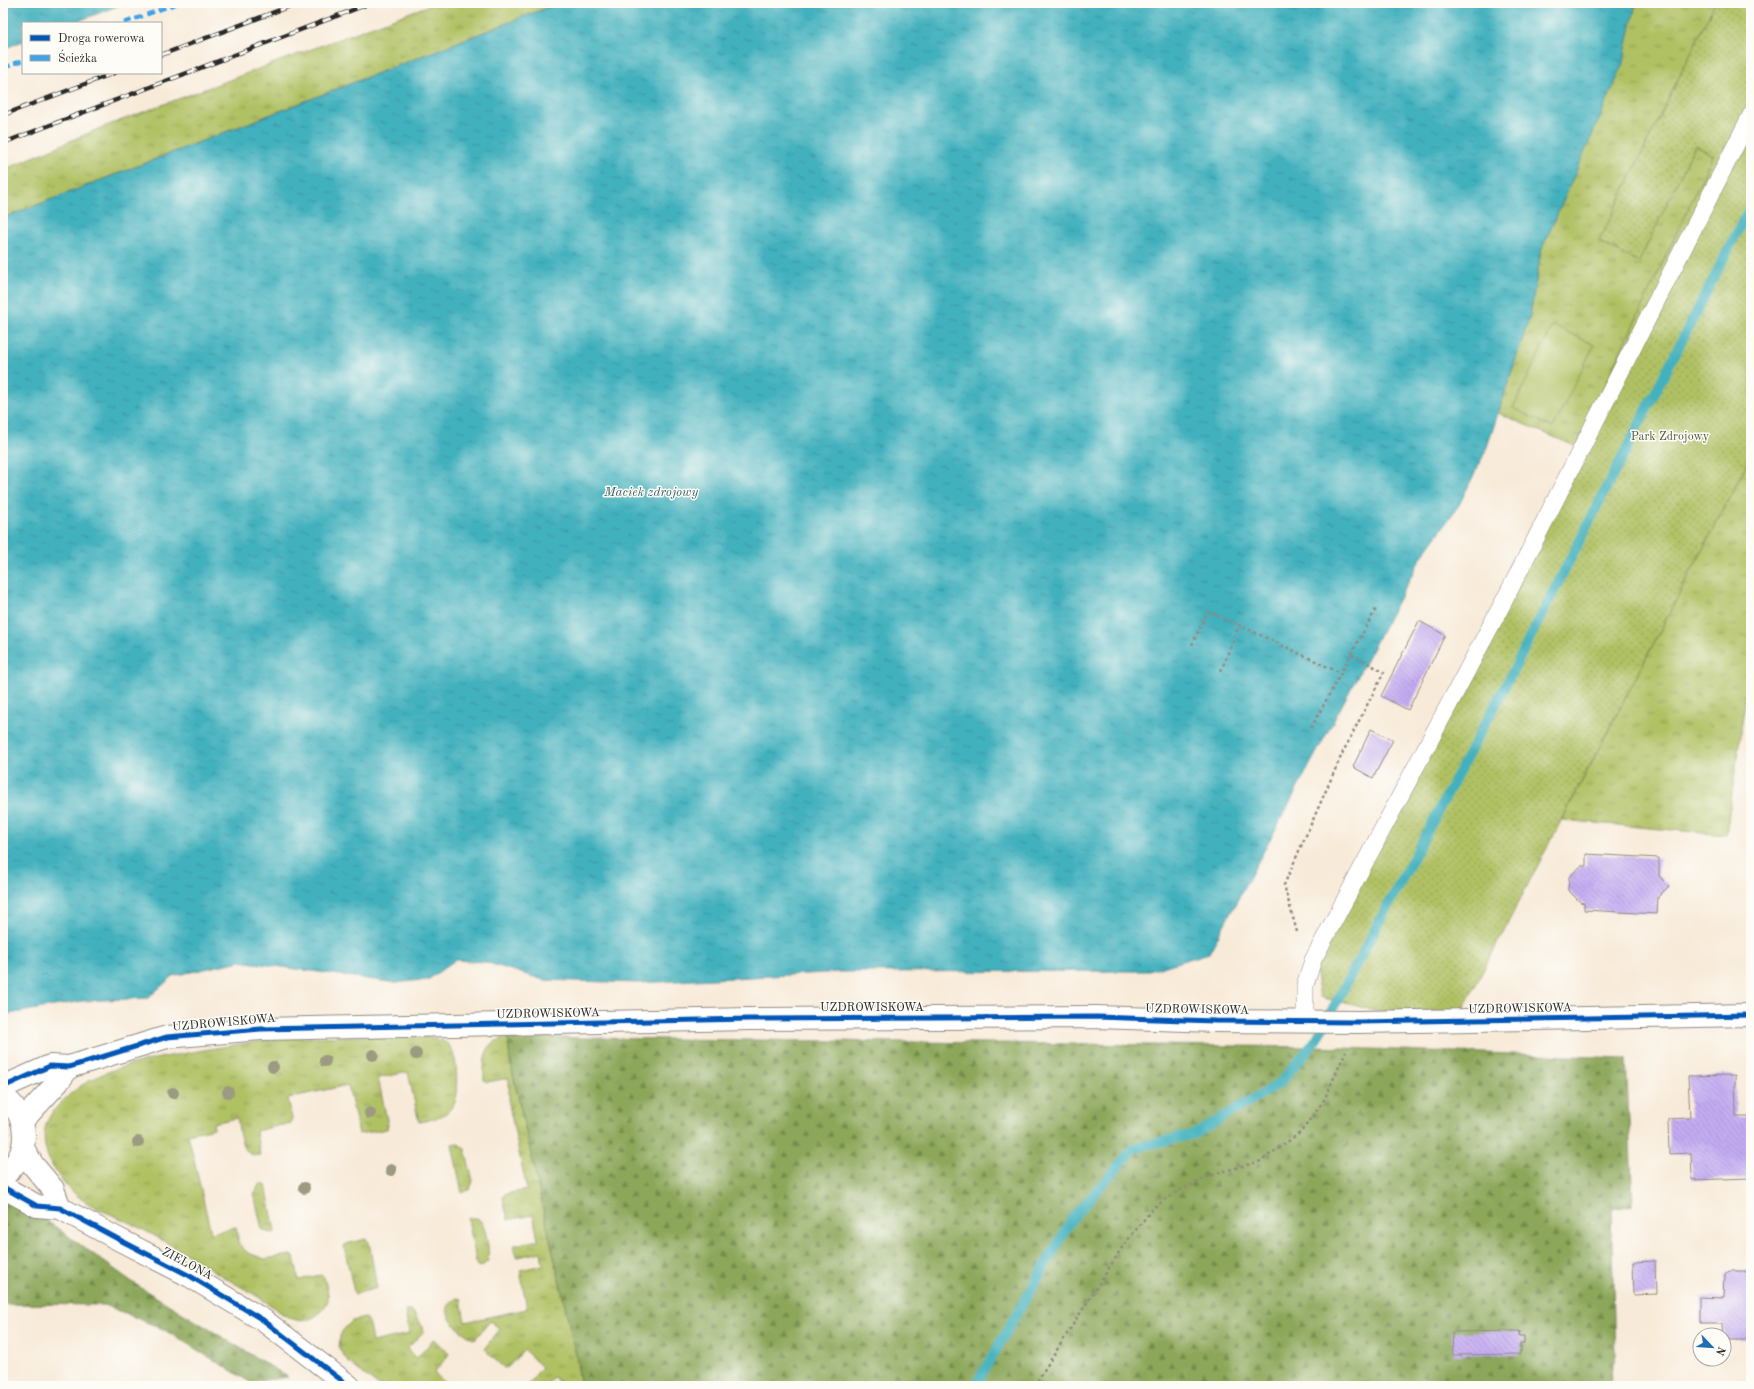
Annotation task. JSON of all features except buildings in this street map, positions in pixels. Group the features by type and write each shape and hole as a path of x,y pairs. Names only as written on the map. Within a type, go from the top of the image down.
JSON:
{"street":[{"name":"UZDROWISKOWA","path":"3,1087 50,1066 70,1067 167,1037 261,1028 750,1019 1097,1017 1215,1021 1359,1022 1751,1015"},
{"path":"22,1121 70,1067"},
{"path":"3,1096 11,1102 22,1121 24,1130 23,1148 16,1164 3,1176"},
{"path":"23,1148 33,1165 54,1189 60,1208"},
{"name":"ZIELONA","path":"3,1186 37,1206 60,1208 190,1276 263,1320 349,1386"}],"lane":[{"path":"1305,1021 1305,985 1313,960 1506,599 1751,115"}],"path":[{"path":"1311,728 1377,607"},
{"path":"1192,645 1208,611 1341,673"},
{"path":"1220,671 1239,625"},
{"path":"1309,974 1284,885 1343,752 1384,672 1351,654"},
{"path":"1034,1386 1123,1246 1154,1207 1180,1190 1217,1173 1261,1161 1301,1132 1324,1100 1359,1022"}],"green space":[{"path":"435,3 559,3 3,218 3,170 98,129"},
{"path":"1636,3 1715,3 1599,242 1639,261 1695,145 1713,155 1577,447 1498,413 1530,316 1541,251 1621,67"},
{"name":"Park Zdrojowy","path":"1715,3 1751,3 1751,456 1461,1013 1378,1011 1320,997 1313,960 1505,599 1713,155 1695,145 1639,262 1599,242"},
{"path":"1553,325 1594,345 1553,428 1513,408"},
{"path":"1751,456 1751,673 1749,674 1726,835 1562,820"},
{"path":"362,1036 429,1037 447,1044 452,1051 456,1065 457,1081 455,1102 448,1111 440,1116 419,1122 408,1072 378,1078 388,1125 387,1129 359,1134 348,1085 288,1098 292,1119 291,1123 256,1131 260,1155 253,1155 245,1148 240,1137 237,1118 213,1123 214,1128 188,1134 211,1233 236,1227 239,1244 248,1253 265,1259 290,1255 294,1257 299,1280 320,1275 324,1277 328,1292 328,1300 317,1315 309,1320 300,1321 286,1316 258,1297 165,1241 82,1200 61,1179 46,1150 44,1140 45,1129 48,1119 55,1109 84,1084 100,1075 124,1066 187,1053 268,1040"},
{"path":"508,1037 510,1061 575,1350 581,1386 564,1386 553,1377 545,1386 527,1386 542,1367 524,1350 508,1367 504,1368 484,1349 500,1329 490,1321 476,1338 473,1339 454,1324 448,1314 450,1303 457,1298 461,1299 465,1322 527,1309 520,1270 543,1265 541,1252 518,1257 516,1255 514,1250 515,1245 538,1240 533,1215 508,1220 503,1198 505,1194 527,1190 509,1105 509,1078 487,1082 484,1080 485,1058 489,1047 500,1039"},
{"path":"508,1037 1314,1047 1626,1058 1633,1205 1611,1209 1615,1354 1608,1386 581,1386 575,1350 510,1061"},
{"path":"457,1143 465,1149 473,1181 470,1189 462,1193 452,1144"},
{"path":"263,1183 266,1185 275,1231 274,1233 267,1232 262,1229 254,1194 259,1185"},
{"path":"15,1198 138,1286 288,1377 250,1382 163,1329 105,1305 3,1304 3,1202"},
{"path":"469,1218 477,1218 480,1221 487,1237 488,1261 481,1267 477,1266"},
{"path":"366,1239 369,1242 377,1288 355,1294 344,1246 346,1244"},
{"path":"406,1309 413,1312 424,1331 407,1349 417,1358 433,1340 436,1340 449,1354 434,1373 449,1386 379,1386 348,1362 339,1348 340,1336 343,1330 352,1321 365,1318 368,1320 372,1342 409,1334 405,1311"}],"water":[{"path":"3,3 125,3 76,22 22,22 22,41 3,49"},
{"name":"Maciek zdrojowy","path":"559,3 1636,3 1622,67 1541,251 1530,316 1486,450 1459,505 1422,556 1209,953 1149,971 843,972 639,983 544,980 485,962 455,960 429,979 396,983 240,961 173,976 148,998 82,1001 3,1015 3,218"}],"waterway":[{"path":"975,1386 1072,1219 1134,1148 1195,1134 1280,1083 1316,1040 1512,673 1751,205"}],"railway":[{"path":"162,55 298,3"},
{"path":"3,143 371,3"},
{"path":"3,115 111,74"}],"marked path":[{"path":"127,22 178,3"},
{"path":"3,68 22,60"}],"cycle path":[{"path":"3,1087 50,1066 69,1067 167,1037 261,1029 750,1019 1097,1017 1215,1021 1359,1022 1751,1015"},
{"path":"3,1187 37,1206 60,1208 190,1276 263,1320 349,1386"}]}
